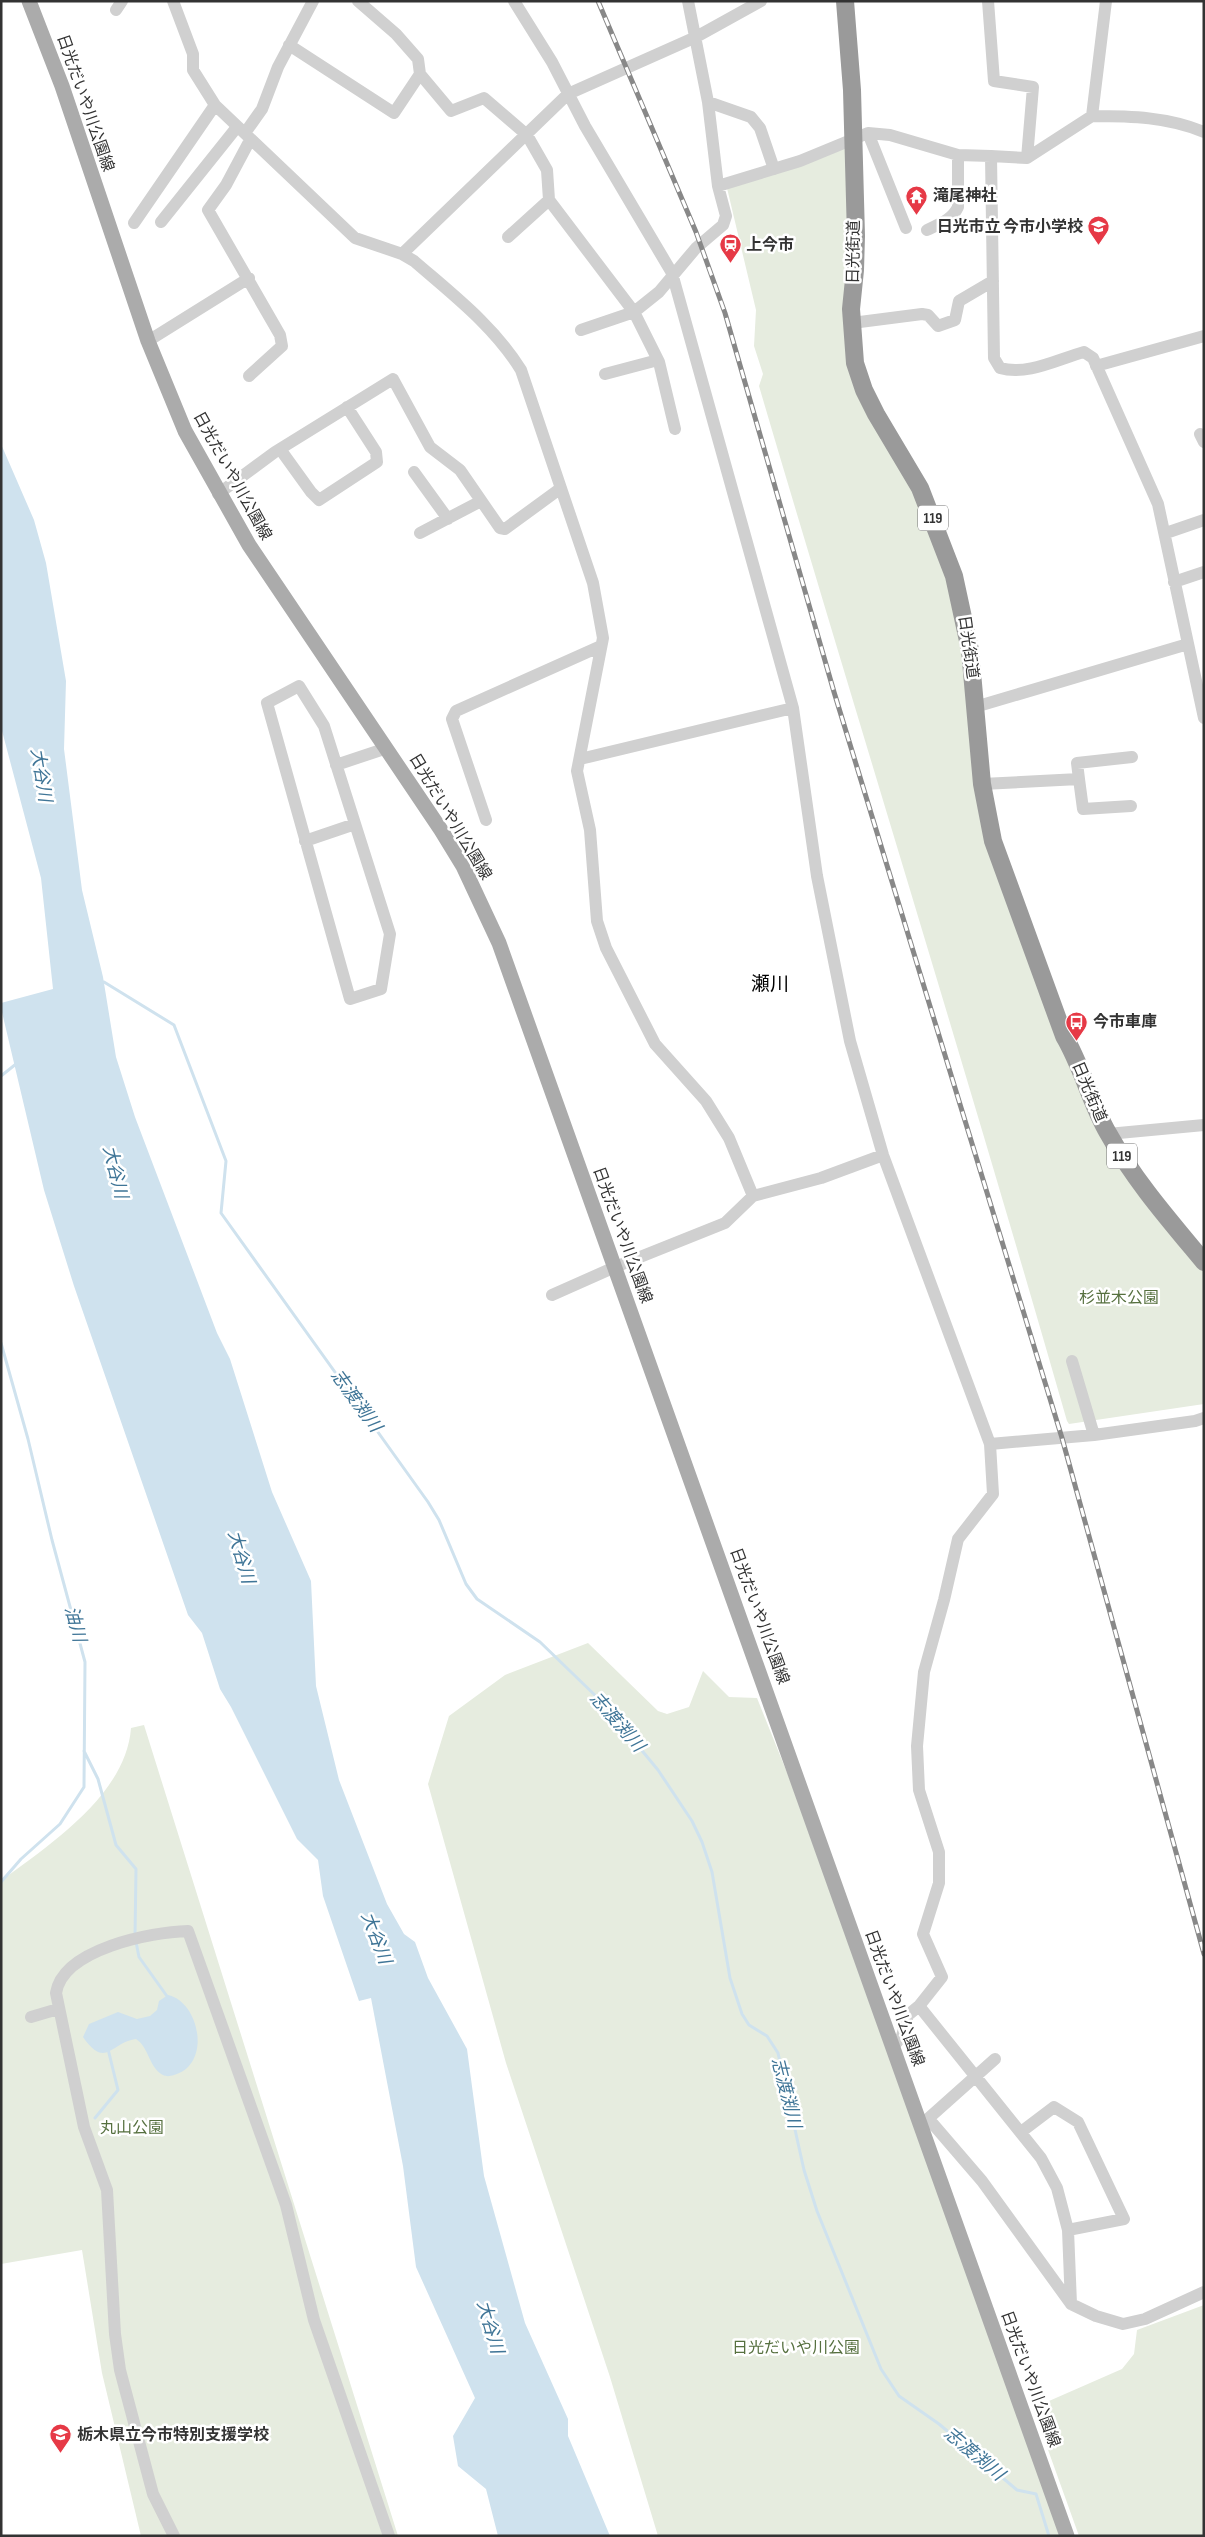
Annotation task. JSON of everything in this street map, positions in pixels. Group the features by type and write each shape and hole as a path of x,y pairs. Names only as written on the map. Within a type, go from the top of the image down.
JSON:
{"highway":[{"name":"日光街道","path":"845,1 852,90 860,136 852,323 855,363 864,390 920,488 954,576 970,650 982,784 1000,863 1064,1036 1108,1134 1153,1199 1204,1262"}],"main road":[{"name":"日光だいや川公園線","path":"29,1 62,86 148,341 178,416 218,494 249,545 387,748 452,848 490,922 615,1267 1067,2536"}],"street":[{"path":"173,1 193,54 193,70 215,105 355,238 402,254 475,315 509,350 521,370 593,583 602,638 580,759 576,771 590,830 596,921 606,948 655,1044 706,1101 729,1138 753,1196"},
{"path":"161,222 244,133 262,108 278,66 313,1"},
{"path":"514,1 552,62 568,94 672,273 793,708 817,876 848,1031 883,1155 990,1444 993,1494 958,1539 944,1600 924,1672 917,1746 920,1790 939,1852 939,1883 923,1934 942,1976 919,2006 908,2015 902,2036 893,2046"},
{"path":"581,330 634,312 659,292 672,273 696,248 723,225 726,216 718,186 708,102 688,1"},
{"path":"402,254 568,94 696,37 761,1"},
{"path":"988,1 994,80 1033,87 1027,158"},
{"path":"1092,116 1106,1"},
{"path":"363,3 396,34 418,59 420,74 451,111 484,98 527,135 547,170 549,200 634,312 658,360 675,429"},
{"path":"290,45 394,113 420,74"},
{"path":"708,102 751,117 760,128 774,169"},
{"path":"134,223 215,105"},
{"path":"718,186 837,147 860,136 890,135 958,155 1027,158 1092,116 1128,116 1181,122 1204,132"},
{"path":"244,133 226,185 208,210 249,278 280,335 282,346 249,376"},
{"path":"860,136 906,228"},
{"path":"927,230 948,220 955,214 958,207 958,155"},
{"path":"991,156 994,358 1000,368 1010,371 1042,365 1084,352 1093,358 1158,504 1166,533 1174,582 1204,718"},
{"path":"508,237 549,200"},
{"path":"148,341 249,278"},
{"path":"852,323 922,314 928,315 938,326 950,323 955,320 959,301 993,281"},
{"path":"1096,366 1204,336"},
{"path":"605,374 658,360"},
{"path":"218,494 280,448 393,379 430,447 460,470 500,528 505,529 561,488"},
{"path":"280,448 310,492 319,500 377,462 376,452 347,407"},
{"path":"414,472 448,519"},
{"path":"420,533 481,501"},
{"path":"1166,533 1204,520"},
{"path":"1174,582 1204,572"},
{"path":"975,707 1188,644"},
{"path":"486,820 452,719 456,711 601,646"},
{"path":"299,686 324,726 355,824 390,934 381,989 350,1000 267,703 299,686"},
{"path":"580,759 793,708"},
{"path":"336,765 387,748"},
{"path":"1131,806 1083,809 1077,763 1132,757"},
{"path":"982,784 1079,779"},
{"path":"305,841 355,824"},
{"path":"1108,1134 1204,1125"},
{"path":"552,1295 725,1222 753,1196 822,1178 883,1155"},
{"path":"1072,1361 1094,1435"},
{"path":"990,1444 1094,1435 1195,1421 1204,1418"},
{"path":"174,2536 153,2494 120,2370 115,2334 107,2190 84,2127 58,2009 57,1986 69,1971 86,1956 135,1938 188,1931 286,2204 314,2320 389,2536"},
{"path":"919,2006 974,2077 1041,2158 1057,2188 1068,2230 1071,2304"},
{"path":"31,2017 58,2009"},
{"path":"921,2125 995,2060"},
{"path":"1021,2132 1054,2107 1078,2122 1124,2219 1068,2230"},
{"path":"921,2125 933,2124 976,2174 1071,2304 1096,2316 1123,2324 1145,2319 1204,2292"}],"green space":[{"name":"杉並木公園","path":"850,143 851,359 918,489 961,617 970,733 1054,1027 1099,1134 1204,1266 1204,1404 1069,1424 1067,1421 759,386 763,374 754,346 756,310 727,188"},
{"name":"日光だいや川公園","path":"588,1643 658,1711 667,1714 689,1707 703,1671 729,1697 757,1698 790,1780 1060,2536 658,2536 610,2377 506,2063 428,1784 449,1716 505,1675"},
{"name":"丸山公園","path":"144,1725 398,2536 141,2536 102,2373 82,2250 1,2264 1,1881 62,1834 101,1796 115,1775 126,1752 131,1728"},
{"path":"1204,2305 1204,2536 1079,2536 1033,2408 1122,2369 1134,2354 1137,2330"}],"water":[{"name":"大谷川","path":"1,444 34,520 46,563 66,681 64,749 82,890 103,977 116,1057 135,1117 217,1333 230,1359 272,1492 311,1581 316,1686 339,1780 387,1904 404,1934 415,1942 428,1978 467,2049 484,2176 525,2323 568,2419 568,2436 610,2536 498,2536 486,2489 458,2466 453,2436 475,2398 416,2267 403,2166 371,1998 359,2001 323,1896 318,1860 297,1839 231,1707 220,1689 202,1633 188,1615 74,1286 44,1190 1,1008 1,1003 53,989 41,878 1,727"},
{"path":"168,1995 179,2000 188,2009 194,2021 197,2034 197,2047 194,2059 186,2069 174,2075 166,2076 158,2072 144,2047 136,2039 127,2041 109,2052 103,2053 97,2052 83,2037 89,2024 118,2012 137,2019 150,2016 157,2010 159,2001"}],"waterway":[{"name":"志渡渕川","path":"100,983 104,982 174,1025 226,1161 221,1213 428,1502 439,1520 466,1584 477,1599 540,1642 601,1701 658,1770 692,1821 702,1842 712,1872 730,1978 742,2014 749,2025 767,2036 778,2053 804,2170 817,2211 881,2369 899,2396 939,2424 1017,2490 1036,2494 1049,2536"},
{"name":"油川","path":"1,1076 16,1064"},
{"name":"油川","path":"1,1343 28,1439 52,1540 85,1662 84,1787 60,1824 21,1859 1,1882"},
{"path":"84,1751 98,1779 116,1845 136,1869 135,1936"},
{"path":"136,1942 139,1957 169,1999"},
{"path":"95,2118 118,2090 108,2049"}],"railway":[{"path":"598,1 696,232 725,313 834,692 1062,1438 1204,1954"}],"place":[{"name":"滝尾神社","path":"917,215"},
{"name":"日光市立 今市小学校","path":"1099,246"},
{"name":"上今市","path":"730,264"},
{"name":"今市車庫","path":"1077,1041"},
{"name":"栃木県立今市特別支援学校","path":"61,2454"}],"district":[{"name":"瀬川","path":"770,984"}]}
